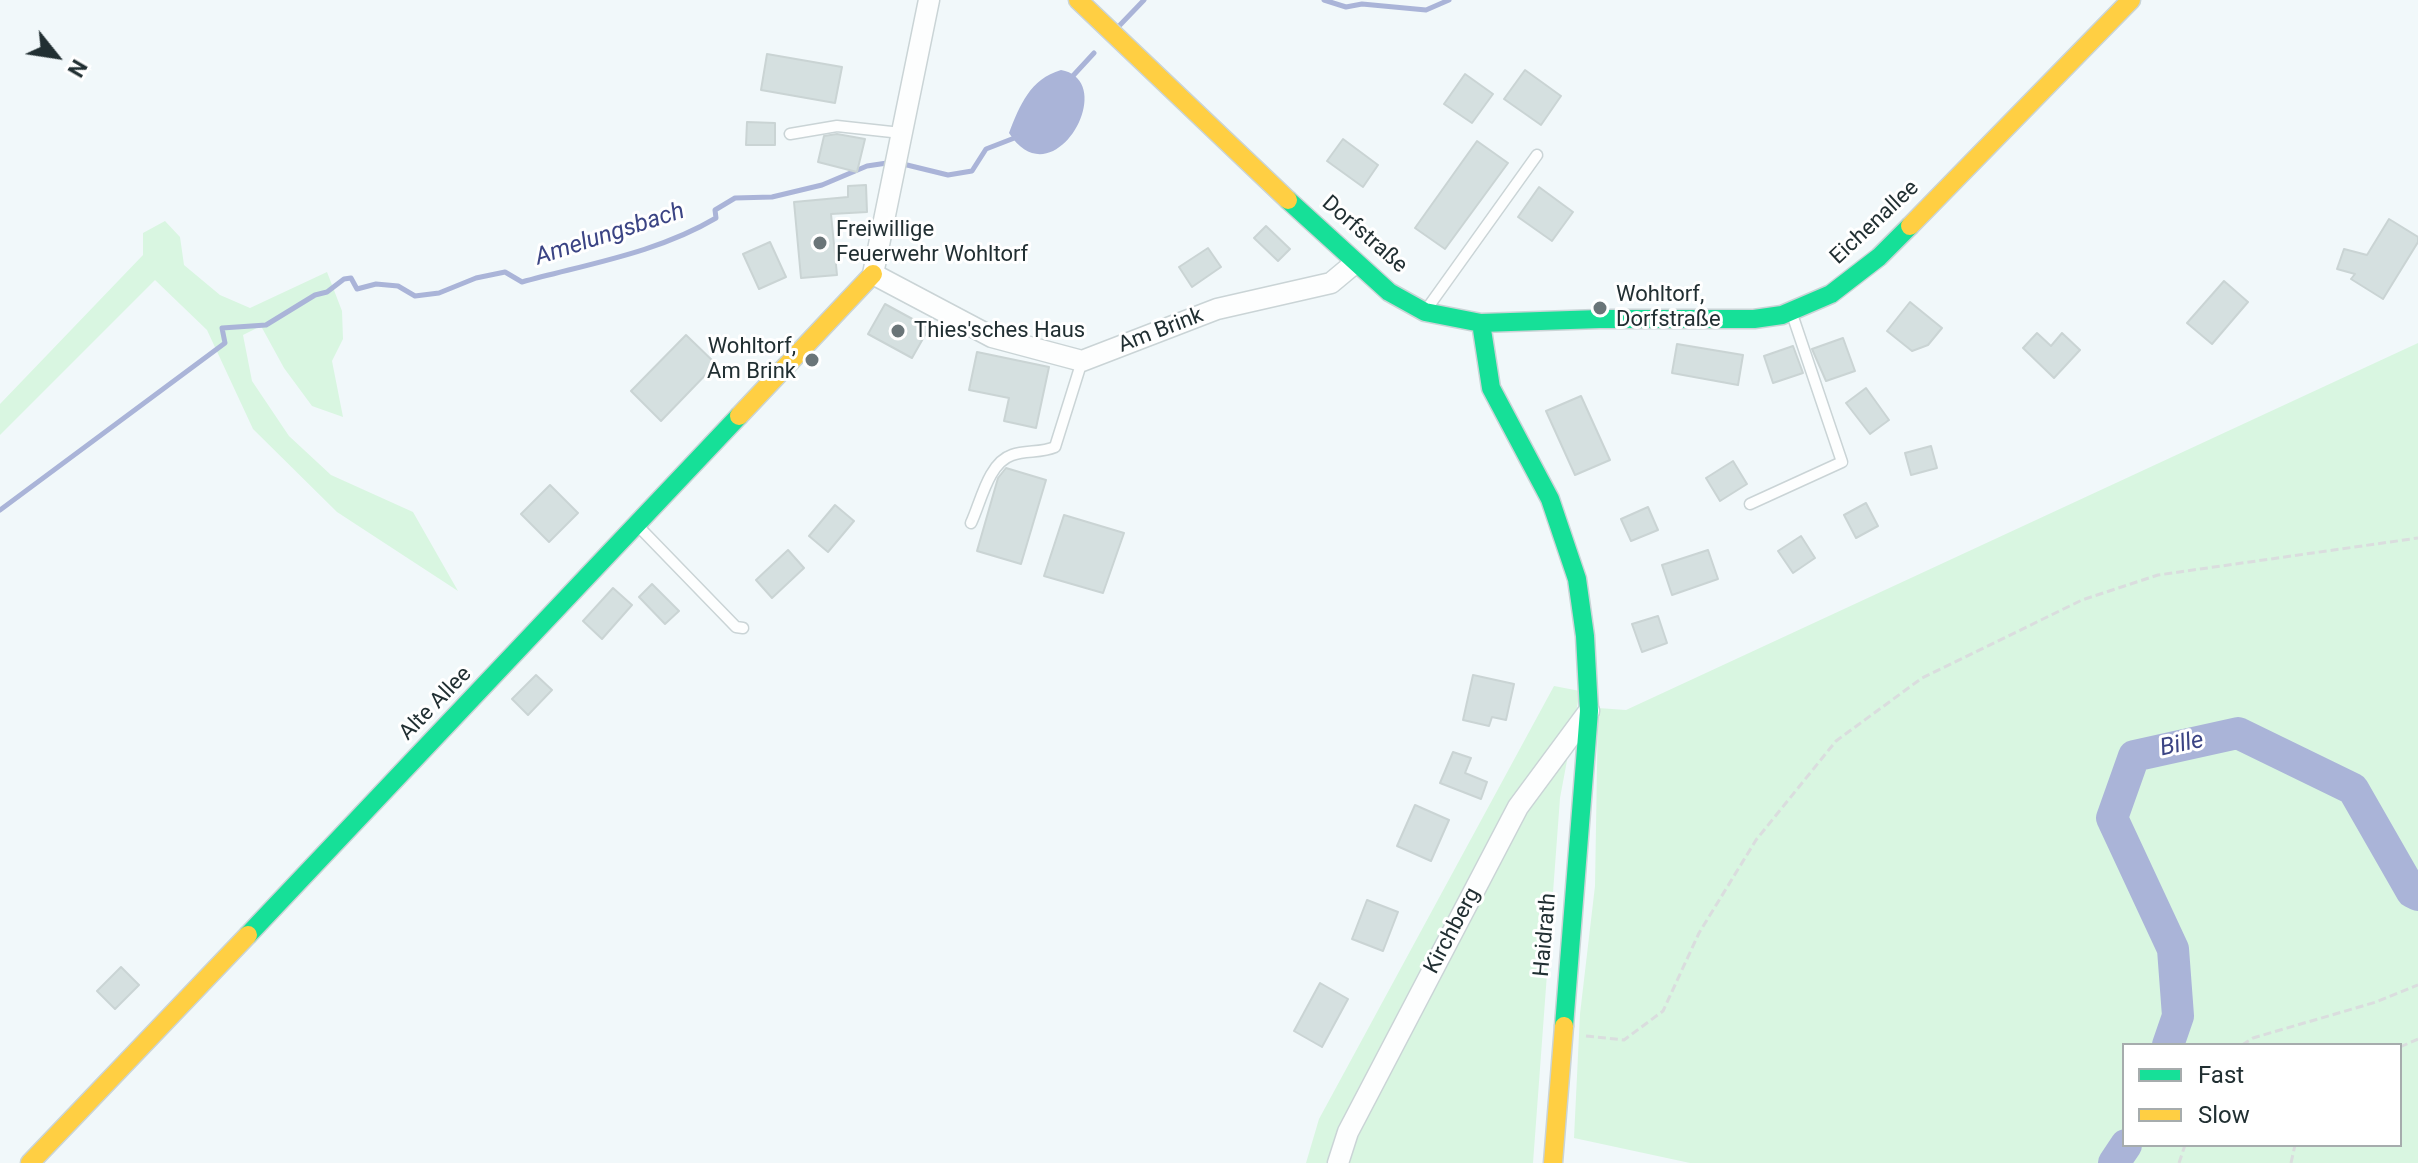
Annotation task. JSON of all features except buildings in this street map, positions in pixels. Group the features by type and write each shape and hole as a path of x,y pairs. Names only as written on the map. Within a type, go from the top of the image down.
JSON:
{"street":[{"path":"929,0 873,274 992,337 1082,361"},
{"name":"Dorfstraße","path":"1078,0 1389,292 1425,312 1481,323"},
{"name":"Eichenallee","path":"1481,323 1754,319 1791,312 1831,294 1879,257 2131,0"},
{"name":"Am Brink","path":"1082,361 1217,309 1331,283 1355,263"},
{"name":"Alte Allee","path":"30,1163 873,274"},
{"path":"1481,323 1491,388 1550,499 1577,579 1585,636 1589,711"},
{"name":"Haidrath","path":"1553,1163 1589,711"},
{"name":"Kirchberg","path":"1338,1163 1348,1132 1518,807 1589,711"}],"lane":[{"path":"790,134 837,126 901,133"},
{"path":"1425,312 1537,155"},
{"path":"1750,504 1842,464 1791,312"},
{"path":"971,523 997,463 1013,455 1055,447 1082,361"},
{"path":"637,525 736,627 743,628"}],"path":[{"path":"1562,1034 1624,1040 1663,1011 1699,933 1756,840 1836,741 1922,678 2082,600 2158,575 2418,538"},
{"path":"2245,1043 2253,1038 2376,1002 2418,985"}],"green space":[{"path":"165,221 180,237 184,265 220,295 250,308 327,272 342,311 343,339 332,361 343,417 312,406 284,368 261,326 243,335 252,381 289,436 331,475 413,512 458,591 337,512 253,429 207,330 155,280 0,435 0,404 143,255 143,233"},
{"path":"2418,343 2418,1163 1690,1163 1574,1138 1580,1014 1595,886 1598,708 1626,710"},
{"path":"1554,686 1580,691 1560,798 1533,1163 1306,1163 1319,1119"}],"water":[{"path":"1061,70 1078,79 1084,94 1083,113 1074,132 1061,146 1044,154 1026,151 1009,133 1017,113 1041,80"}],"waterway":[{"name":"Amelungsbach","path":"1120,25 1144,0"},
{"name":"Amelungsbach","path":"1324,0 1346,7 1362,4 1426,10 1449,0"},
{"name":"Amelungsbach","path":"1070,79 1094,53"},
{"name":"Amelungsbach","path":"903,164 948,175 972,171 986,149 1017,137"},
{"name":"Amelungsbach","path":"0,510 225,343 222,328 266,325 315,295 327,292 344,279 351,278 357,289 376,284 398,286 415,296 439,293 476,278 505,272 522,282 670,240 716,218 715,210 735,198 772,197 822,185 867,166 887,163"},
{"name":"Bille","path":"2169,1043 2178,1016 2173,949 2112,818 2134,756 2238,733 2353,789 2412,892 2418,895"},
{"name":"Bille","path":"2114,1163 2125,1147"}],"traffic: fast":[{"path":"1288,200 1389,292 1425,312 1481,323 1754,319 1782,315 1831,294 1879,257 1910,226"},
{"path":"1481,323 1491,388 1550,499 1577,579 1585,636 1589,711 1564,1026"},
{"path":"248,935 739,416"}],"traffic: slow":[{"path":"1078,0 1288,200"},
{"path":"1910,226 2131,0"},
{"path":"739,416 873,274"},
{"path":"30,1163 248,935"},
{"path":"1553,1163 1564,1026"}],"place":[{"name":"Freiwillige Feuerwehr Wohltorf","path":"820,243"},
{"name":"Wohltorf, Dorfstraße","path":"1600,308"},
{"name":"Thies'sches Haus","path":"898,331"},
{"name":"Wohltorf, Am Brink","path":"812,360"}]}
